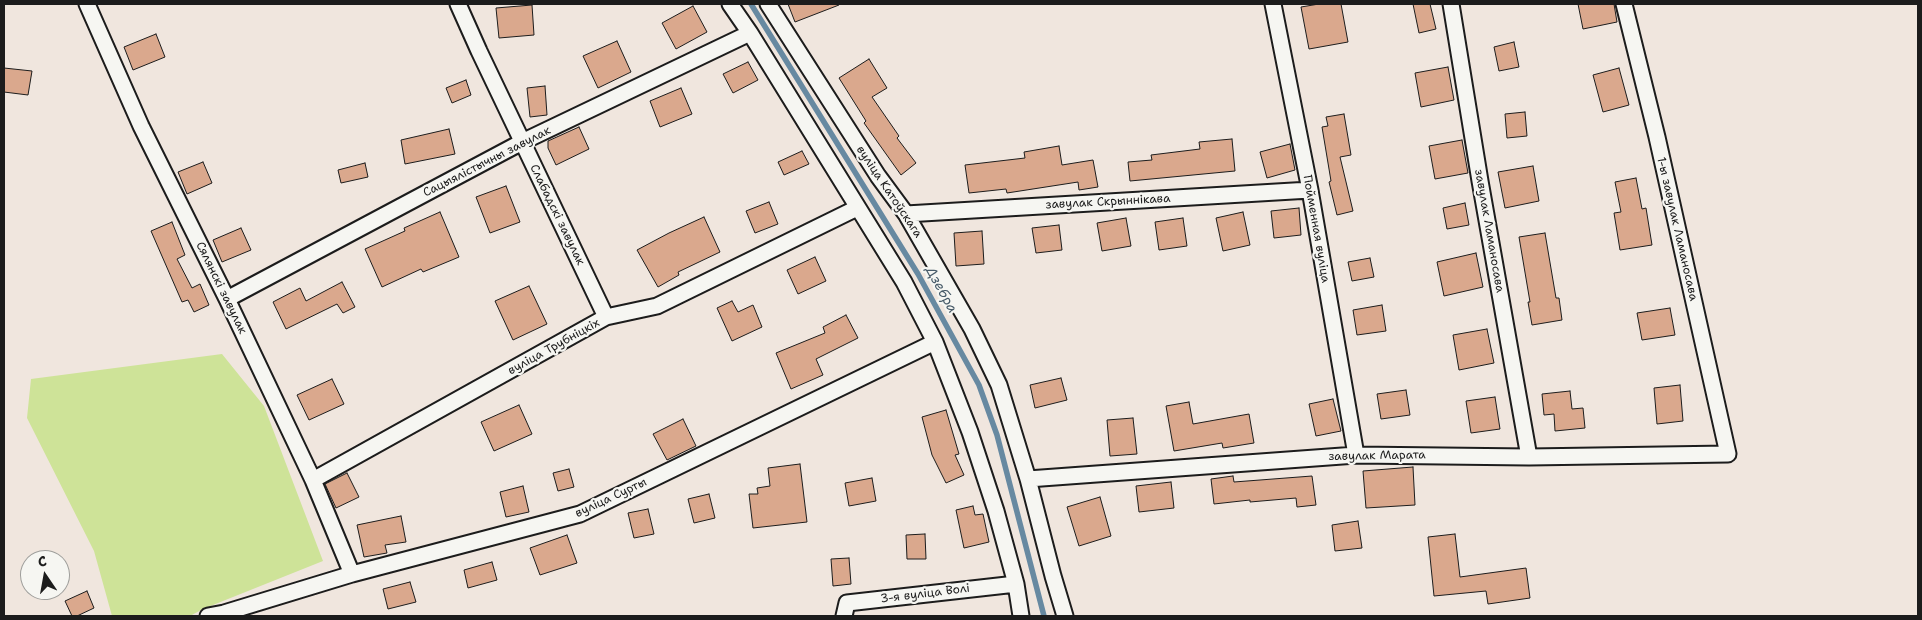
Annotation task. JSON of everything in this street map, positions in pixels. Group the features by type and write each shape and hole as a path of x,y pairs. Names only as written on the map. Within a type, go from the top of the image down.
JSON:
{"street":[{"name":"Сялянскі завулак","path":"87,4 141,126 227,299 313,480 352,574"},
{"name":"Слабадскі завулак","path":"458,4 606,317"},
{"path":"730,4 750,33 904,282 935,342 970,432 996,511 1016,584 1021,616"},
{"name":"вуліца Катоўскага","path":"768,4 878,176 906,214 972,329 999,385 1028,479 1065,616"},
{"name":"Пойменная вуліца","path":"1272,4 1310,190 1356,455"},
{"name":"завулак Ламаносава","path":"1451,4 1529,457"},
{"name":"1-ы завулак Ламаносава","path":"1624,4 1657,137 1728,454"},
{"name":"Сацыялістычны завулак","path":"227,299 522,142 750,33"},
{"name":"завулак Скрыннікава","path":"906,214 1310,190"},
{"name":"вуліца Трубніцкіх","path":"313,480 606,317 657,306 857,208"},
{"name":"вуліца Сурты","path":"208,616 224,613 352,574 580,514 935,342"},
{"name":"завулак Марата","path":"1028,479 1356,455 1529,457 1728,454"},
{"name":"3-я вуліца Волі","path":"844,616 847,604 1016,584"}],"green space":[{"path":"222,354 264,406 323,561 203,609 190,616 112,616 94,551 27,418 31,379"}],"building":[{"path":"788,4 839,4 839,5 795,22"},
{"path":"1319,4 1341,4 1348,42 1309,49 1301,7"},
{"path":"1413,4 1430,4 1436,29 1419,33"},
{"path":"1578,4 1614,4 1617,22 1583,29"},
{"path":"532,5 534,35 499,38 496,8"},
{"path":"693,6 707,32 676,49 662,23"},
{"path":"156,34 165,57 133,70 124,47"},
{"path":"617,41 631,72 598,88 583,56"},
{"path":"1514,42 1519,67 1499,71 1494,47"},
{"path":"869,59 887,88 872,97 899,136 897,138 916,163 901,175 864,123 866,121 839,78"},
{"path":"748,62 758,80 733,93 723,74"},
{"path":"1448,67 1454,100 1421,107 1415,73"},
{"path":"4,68 32,71 28,95 4,92"},
{"path":"1619,68 1629,105 1603,112 1593,75"},
{"path":"466,80 471,95 452,103 446,88"},
{"path":"545,86 547,115 530,117 527,88"},
{"path":"681,88 692,114 660,127 650,101"},
{"path":"1525,112 1527,136 1507,138 1505,114"},
{"path":"1344,114 1351,155 1340,157 1353,211 1337,215 1329,182 1331,181 1322,127 1328,126 1326,117"},
{"path":"579,127 589,149 556,165 548,148 548,141"},
{"path":"449,129 455,154 405,164 401,140"},
{"path":"1232,139 1235,171 1130,181 1128,162 1152,160 1151,155 1200,149 1199,142"},
{"path":"1462,140 1468,173 1435,179 1429,146"},
{"path":"1290,144 1295,170 1267,178 1260,152"},
{"path":"1059,146 1062,165 1093,160 1098,187 1079,190 1078,182 1007,193 1006,189 969,193 965,165 1025,158 1024,152"},
{"path":"802,151 809,164 784,175 778,162"},
{"path":"203,162 212,183 187,194 178,172"},
{"path":"365,163 368,177 341,183 338,170"},
{"path":"1533,166 1539,201 1505,208 1498,172"},
{"path":"1636,178 1642,209 1646,208 1652,245 1620,250 1614,213 1621,212 1615,182"},
{"path":"506,186 520,222 490,233 476,197"},
{"path":"769,202 778,224 755,233 746,211"},
{"path":"1465,203 1469,225 1447,229 1443,208"},
{"path":"1299,208 1301,235 1274,238 1271,211"},
{"path":"440,212 459,257 423,272 421,269 382,287 365,249 405,231 404,228"},
{"path":"1243,212 1250,245 1223,251 1216,218"},
{"path":"704,217 720,252 678,272 679,275 658,287 637,250"},
{"path":"1126,218 1131,246 1102,251 1097,223"},
{"path":"1183,218 1187,246 1159,250 1155,222"},
{"path":"172,222 185,255 177,259 192,288 200,284 209,305 194,312 188,300 182,302 151,231"},
{"path":"1059,225 1062,250 1036,253 1032,228"},
{"path":"241,228 251,250 222,262 213,240"},
{"path":"982,231 984,264 956,266 954,233"},
{"path":"1545,233 1556,298 1559,298 1562,320 1532,325 1519,237"},
{"path":"1476,253 1483,287 1444,296 1437,262"},
{"path":"815,257 826,281 798,294 787,270"},
{"path":"1370,258 1374,277 1352,281 1348,262"},
{"path":"342,282 355,307 343,313 337,304 286,329 273,302 300,288 306,301"},
{"path":"529,286 547,324 513,340 495,301"},
{"path":"732,301 738,312 753,305 762,327 732,341 717,308"},
{"path":"1382,305 1386,331 1357,335 1353,310"},
{"path":"1670,308 1675,335 1642,340 1637,313"},
{"path":"846,315 858,338 816,359 823,375 791,389 776,353 825,333 823,327"},
{"path":"1487,329 1494,363 1459,370 1453,335"},
{"path":"1061,378 1067,400 1035,408 1030,385"},
{"path":"332,379 344,404 309,420 297,395"},
{"path":"1680,385 1683,421 1657,424 1654,388"},
{"path":"1406,390 1410,415 1381,419 1377,394"},
{"path":"1570,391 1572,409 1583,408 1585,428 1555,431 1554,414 1544,415 1542,394"},
{"path":"1495,397 1500,429 1471,433 1466,401"},
{"path":"1333,399 1341,431 1316,436 1309,404"},
{"path":"1189,402 1193,424 1249,414 1254,443 1223,448 1222,443 1174,451 1166,406"},
{"path":"519,405 532,434 494,451 481,422"},
{"path":"946,410 959,454 955,455 964,475 946,483 932,455 922,417"},
{"path":"1133,418 1137,454 1110,456 1107,420"},
{"path":"683,419 696,446 667,460 653,434"},
{"path":"800,464 807,522 753,528 749,494 758,494 757,488 770,486 768,468"},
{"path":"1413,467 1415,505 1366,508 1363,471"},
{"path":"569,469 574,487 558,491 553,473"},
{"path":"347,473 359,497 336,508 325,484"},
{"path":"1233,476 1234,482 1312,476 1316,505 1297,507 1296,498 1214,504 1211,479"},
{"path":"872,478 876,501 849,506 845,483"},
{"path":"1171,482 1174,508 1139,512 1136,486"},
{"path":"523,486 529,512 506,517 500,492"},
{"path":"709,494 715,518 694,523 688,499"},
{"path":"1100,497 1111,536 1079,546 1067,507"},
{"path":"973,506 975,515 983,514 989,542 964,548 956,510"},
{"path":"648,509 654,534 634,538 628,513"},
{"path":"401,516 406,542 385,545 387,553 364,557 357,525"},
{"path":"1358,521 1362,548 1335,551 1332,525"},
{"path":"925,534 926,559 907,559 906,535"},
{"path":"1455,534 1460,577 1526,568 1530,598 1488,604 1486,591 1434,596 1428,537"},
{"path":"567,535 577,563 540,575 530,548"},
{"path":"849,558 851,584 833,586 831,559"},
{"path":"492,562 497,580 468,588 464,570"},
{"path":"410,582 416,602 388,609 383,589"},
{"path":"87,591 94,608 77,616 72,616 65,601"}],"waterway":[{"name":"Дзебра","path":"751,4 918,274 979,385 997,435 1044,616"}]}
